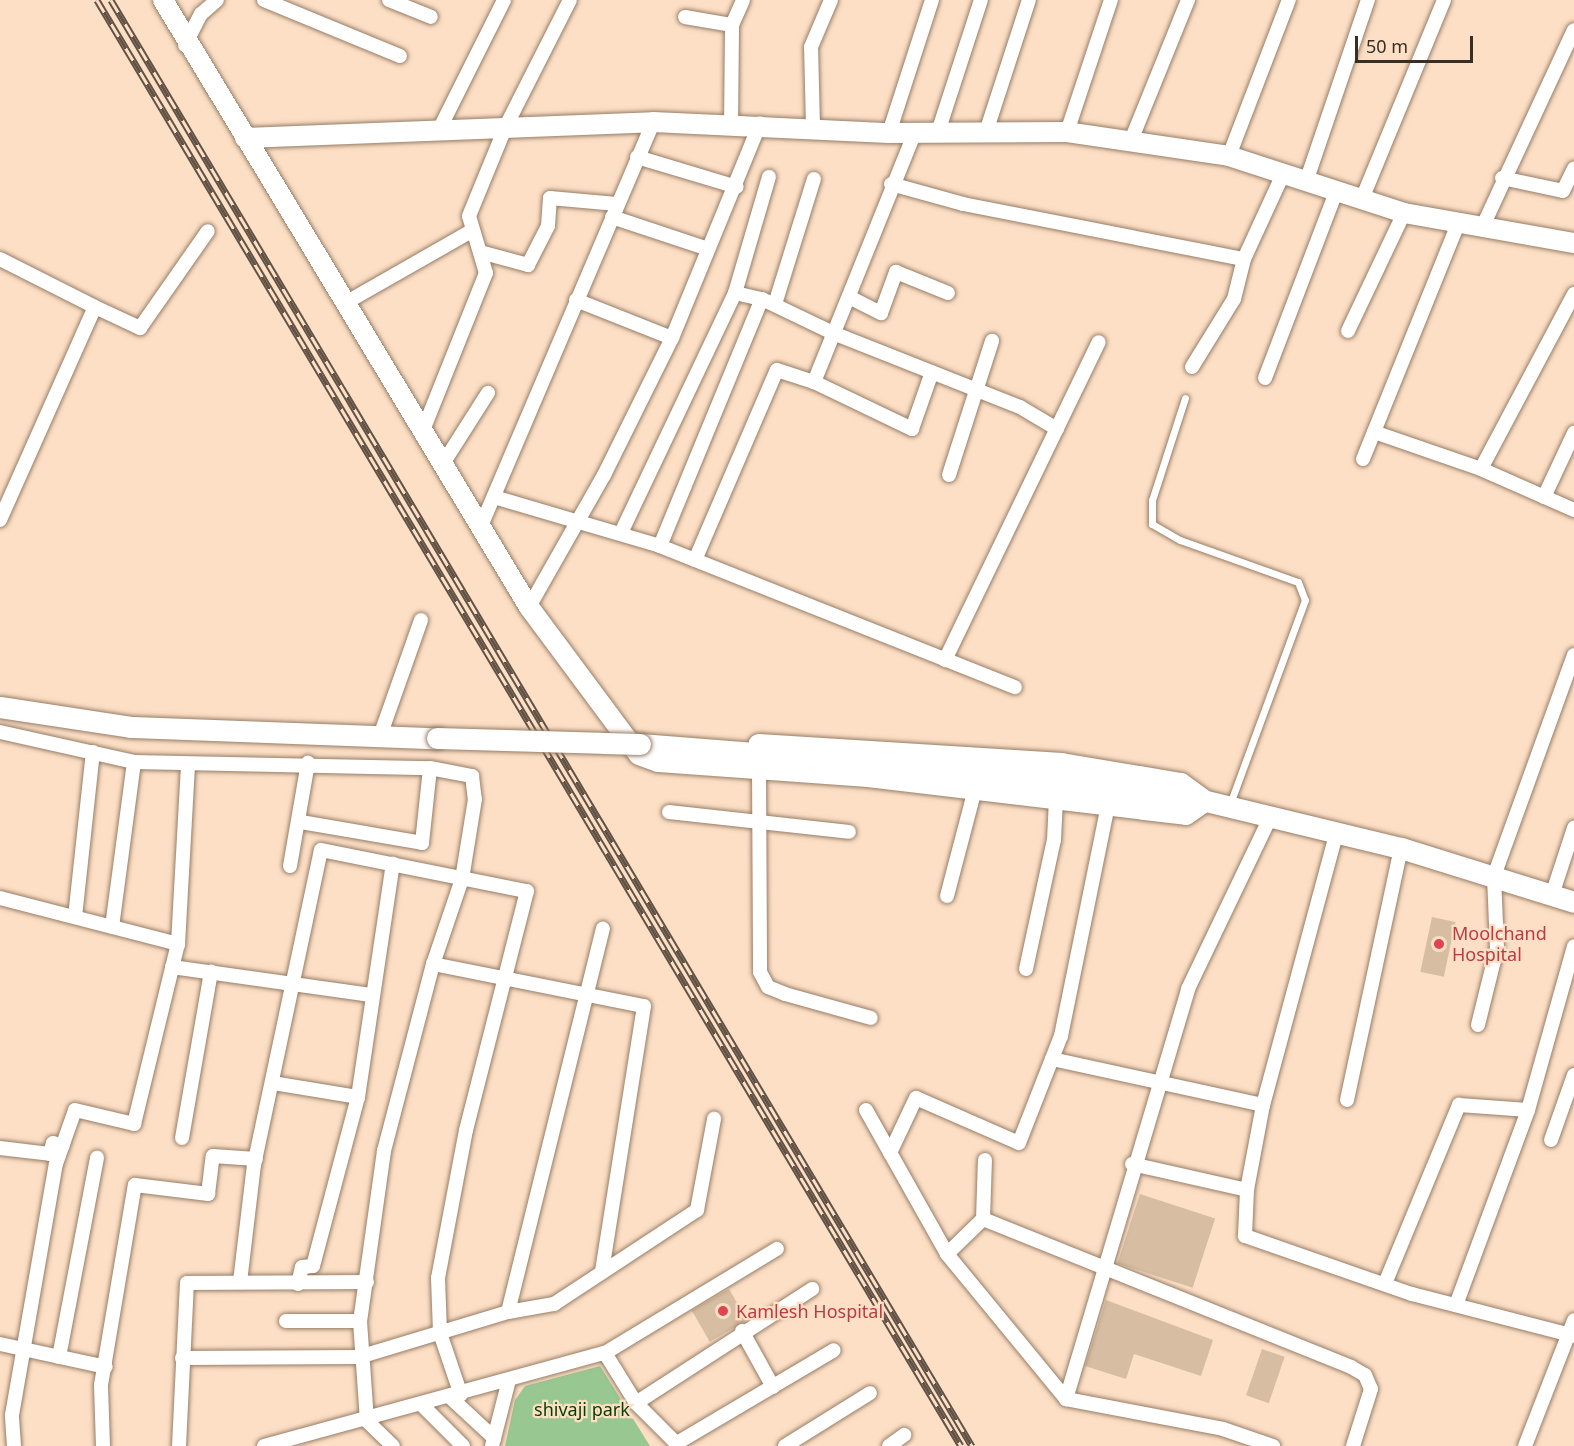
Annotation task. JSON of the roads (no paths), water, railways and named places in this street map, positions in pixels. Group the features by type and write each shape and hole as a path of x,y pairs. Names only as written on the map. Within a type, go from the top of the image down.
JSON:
{"main road":[{"path":"0,707 130,727 437,738 635,742 968,770 1206,801 1229,806 1401,848 1574,902"}],"street":[{"path":"162,0 185,45 347,302 529,607 635,742 639,755 658,762 759,768 975,789 1186,815 1206,801"},
{"path":"185,45 201,14 217,0"},
{"path":"264,0 400,56"},
{"path":"388,0 431,17"},
{"path":"440,128 504,0"},
{"path":"424,428 486,273 469,216 506,126 570,0"},
{"path":"730,125 732,25 743,0"},
{"path":"813,127 811,47 831,0"},
{"path":"889,133 932,0"},
{"path":"938,132 981,0"},
{"path":"986,132 1029,0"},
{"path":"1066,132 1111,0"},
{"path":"1132,138 1188,0"},
{"path":"1228,156 1289,0"},
{"path":"1307,179 1368,0"},
{"path":"1362,199 1444,0"},
{"path":"685,17 732,25"},
{"path":"1482,228 1503,178 1574,30"},
{"path":"245,138 440,128 653,122 730,125 760,123 889,133 1066,132 1132,138 1228,156 1307,179 1404,213 1574,243"},
{"path":"481,526 653,122"},
{"path":"529,607 579,519 672,338 708,249 737,187 760,123"},
{"path":"814,382 849,297 891,184 915,132"},
{"path":"637,157 737,187"},
{"path":"1503,178 1563,191 1574,168"},
{"path":"1192,367 1234,299 1244,259 1284,172"},
{"path":"621,533 735,293 769,177"},
{"path":"660,546 768,301 814,179"},
{"path":"891,184 963,204 1244,259"},
{"path":"1265,378 1337,189"},
{"path":"480,252 528,265 548,226 550,198 614,210 708,249"},
{"path":"1348,331 1404,213"},
{"path":"1363,459 1458,224"},
{"path":"347,302 473,230"},
{"path":"0,259 140,328 208,231"},
{"path":"849,297 881,313 896,273 948,293"},
{"path":"735,293 768,301 833,333 976,389 1057,429"},
{"path":"1481,469 1574,294"},
{"path":"576,300 672,338"},
{"path":"0,520 95,307"},
{"path":"949,475 992,341"},
{"path":"945,660 1099,342"},
{"path":"695,560 777,370 814,382 912,429 932,372"},
{"path":"444,462 488,393"},
{"path":"1374,432 1481,469 1574,510"},
{"path":"1544,497 1574,432"},
{"path":"494,497 579,519 660,546 1015,687"},
{"path":"380,736 421,620"},
{"path":"1478,1025 1497,948 1494,876 1574,656"},
{"path":"0,732 134,762 189,765 308,763 430,768 472,776 475,799 462,879 433,964 384,1151 360,1322 359,1357 367,1420 393,1446"},
{"path":"75,917 93,752"},
{"path":"112,927 134,762"},
{"path":"290,866 301,822 308,763"},
{"path":"14,1446 12,1415 27,1350 63,1146 75,1110 134,1124 178,944 189,765"},
{"path":"301,822 422,843 430,768"},
{"path":"759,768 757,955 768,987 871,1018"},
{"path":"947,896 975,789"},
{"path":"1026,969 1054,840 1056,799"},
{"path":"890,1153 916,1098 1019,1143 1052,1059 1108,806"},
{"path":"669,812 758,820 849,832"},
{"path":"1066,1400 1108,1271 1132,1164 1188,989 1271,816"},
{"path":"1552,895 1574,828"},
{"path":"1337,831 1263,1105 1246,1190 1245,1236 1456,1305 1573,1336"},
{"path":"1347,1100 1401,848"},
{"path":"240,1282 256,1159 321,850 527,891 507,979 466,1130 440,1266 440,1333 456,1396 493,1442"},
{"path":"298,1284 302,1267 313,1266 358,1097 371,995 393,864"},
{"path":"0,897 178,944"},
{"path":"508,1312 583,998 603,929"},
{"path":"1456,1305 1528,1110 1574,946"},
{"path":"433,964 507,979 512,976 583,998 644,1006 602,1272"},
{"path":"172,967 371,995"},
{"path":"182,1138 211,972"},
{"path":"1052,1059 1159,1078 1263,1105"},
{"path":"1551,1140 1574,1075"},
{"path":"273,1083 358,1097"},
{"path":"1386,1281 1459,1105 1528,1110"},
{"path":"866,1110 947,1254 1066,1400 1223,1430 1274,1446"},
{"path":"182,1358 359,1357 508,1312 554,1304 697,1210 714,1119"},
{"path":"0,1148 50,1154 53,1143 63,1146"},
{"path":"103,1446 101,1385 106,1367 135,1185 208,1194 213,1156 256,1159"},
{"path":"59,1357 97,1158"},
{"path":"947,1254 983,1219 985,1160"},
{"path":"1132,1164 1246,1190"},
{"path":"983,1219 1365,1375 1371,1389 1353,1446"},
{"path":"264,1446 456,1396 605,1353 777,1249"},
{"path":"179,1446 187,1283 367,1282"},
{"path":"636,1403 742,1331 812,1289"},
{"path":"1525,1446 1573,1336 1574,1320"},
{"path":"286,1321 360,1322"},
{"path":"742,1331 773,1387"},
{"path":"0,1344 106,1367"},
{"path":"605,1353 636,1403 678,1445 834,1350"},
{"path":"493,1442 509,1380"},
{"path":"785,1446 870,1393"},
{"path":"422,1405 463,1446"},
{"path":"890,1446 904,1435"}],"lane":[{"path":"1185,398 1152,500 1152,524 1180,540 1298,582 1305,600 1229,806"}],"railway":[{"path":"97,0 961,1446"},
{"path":"111,0 972,1446"}],"place":[{"name":"Moolchand Hospital","path":"1439,944"},
{"name":"Kamlesh Hospital","path":"723,1311"}],"park label":[{"name":"shivaji park","path":"582,1409"}]}
